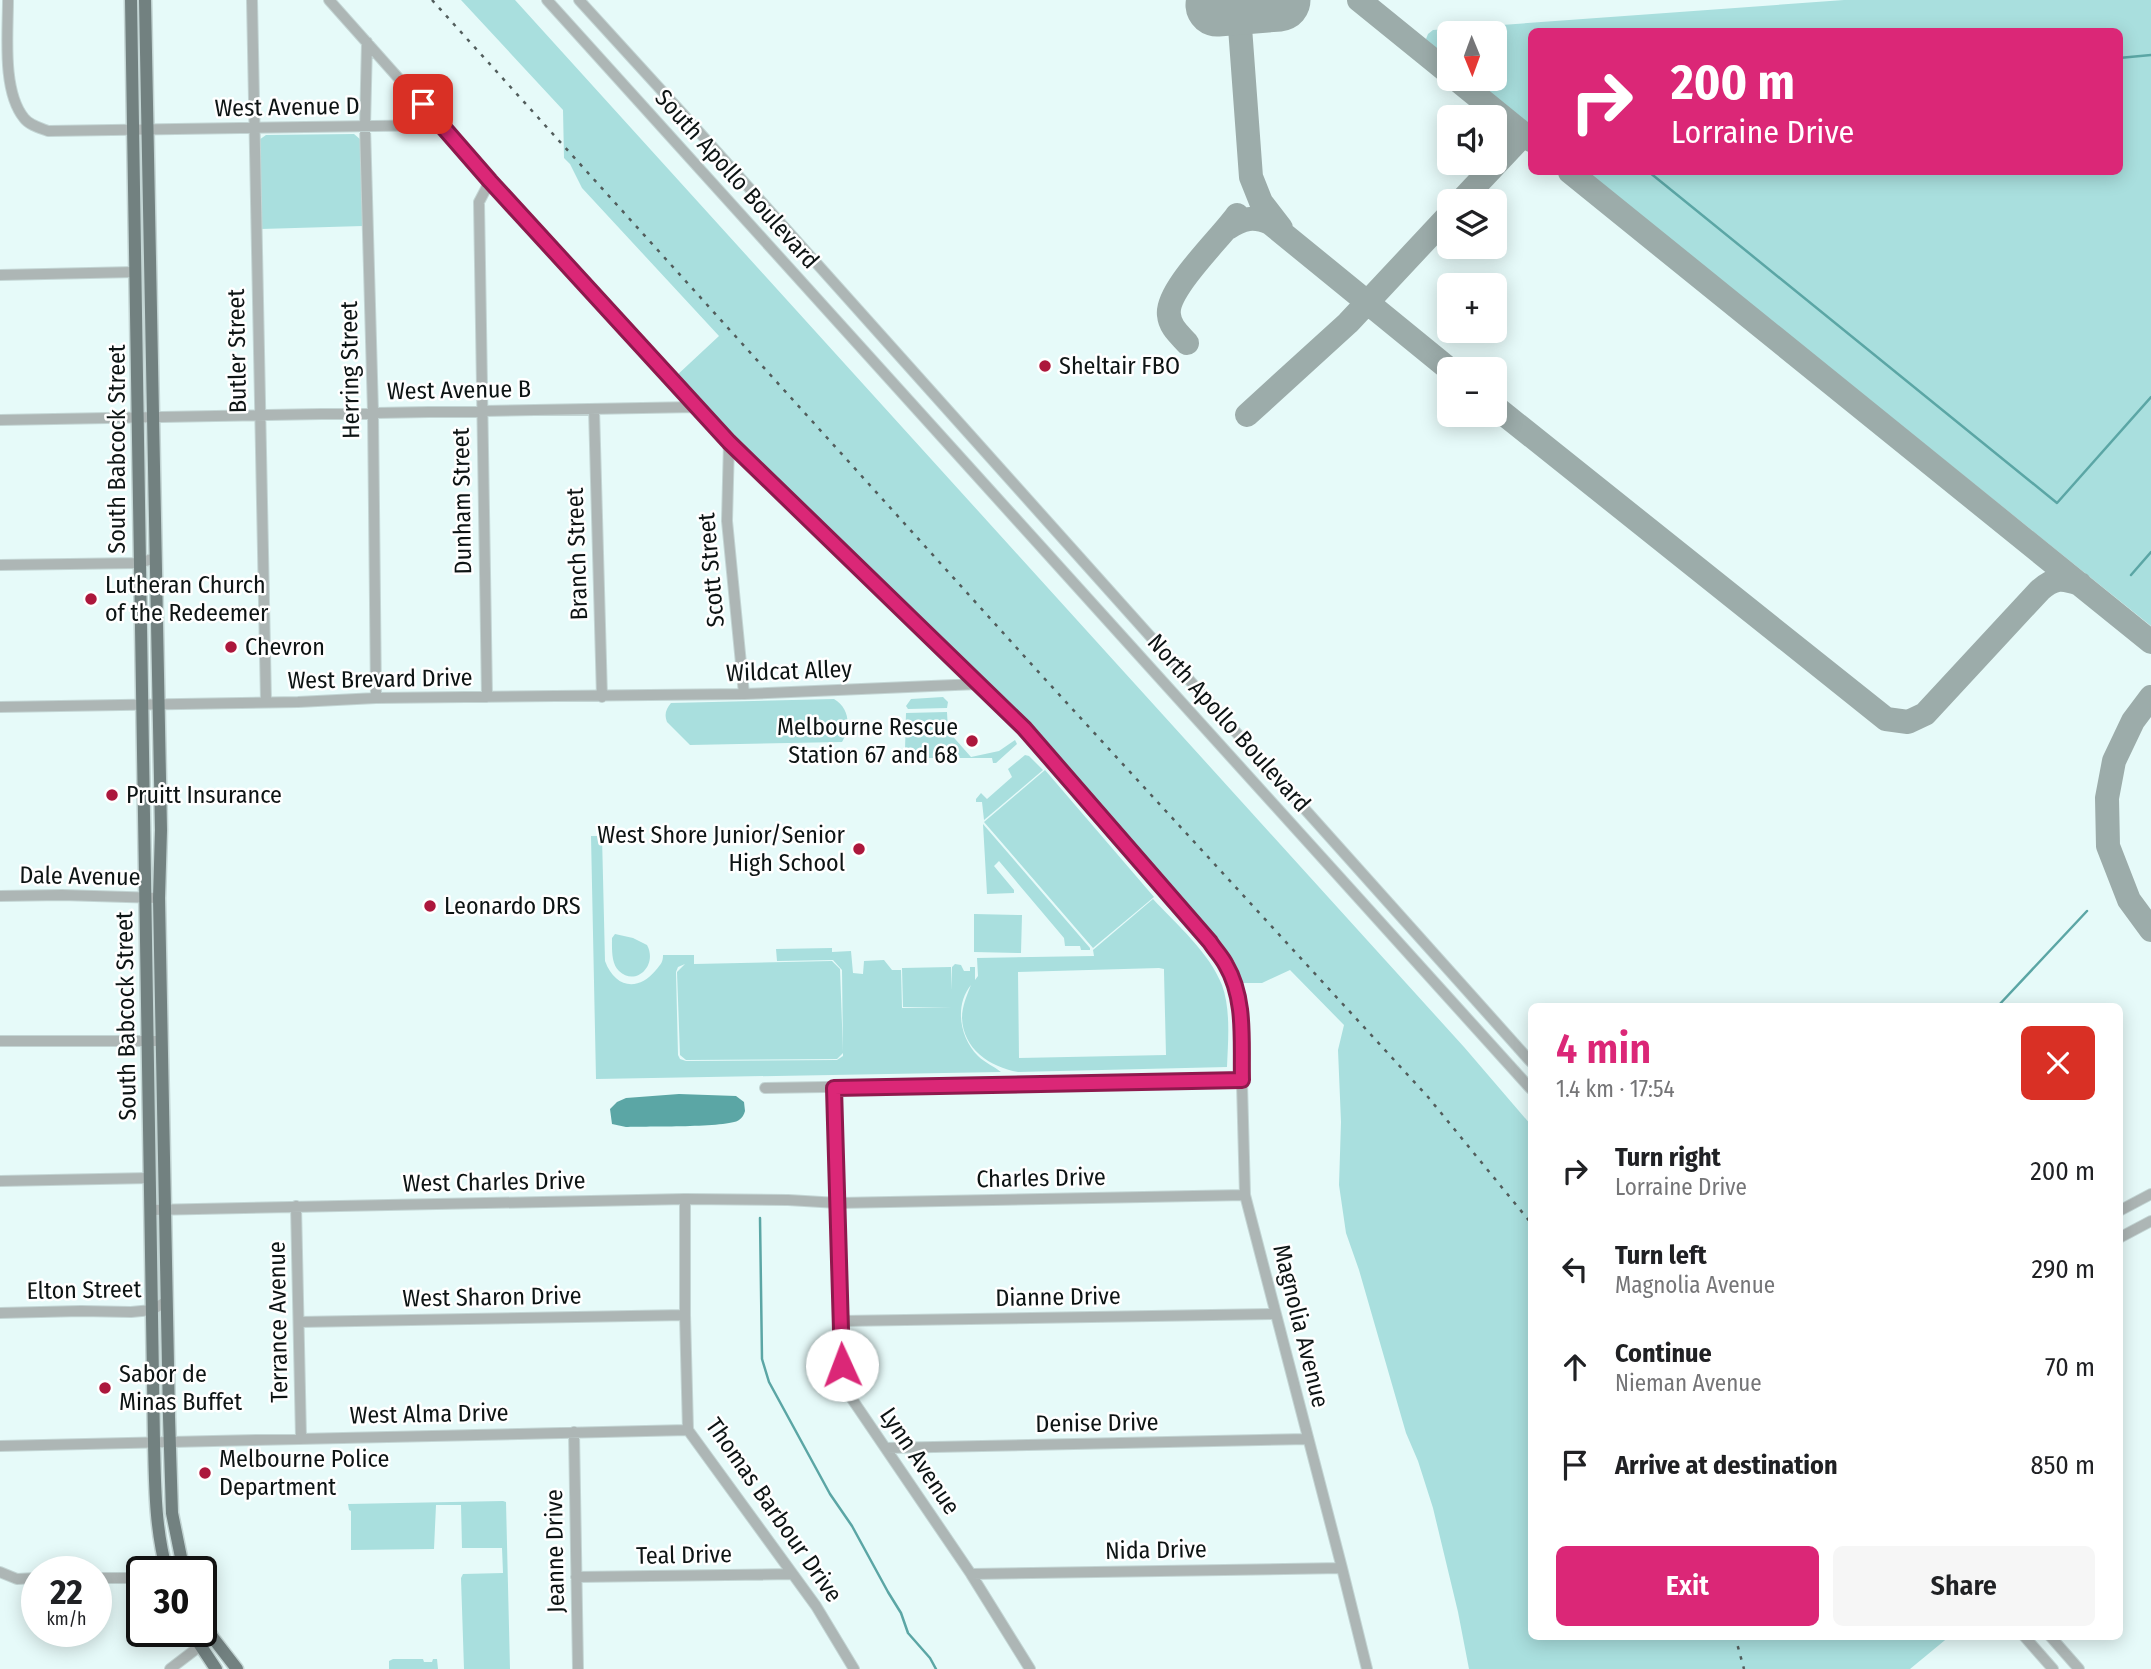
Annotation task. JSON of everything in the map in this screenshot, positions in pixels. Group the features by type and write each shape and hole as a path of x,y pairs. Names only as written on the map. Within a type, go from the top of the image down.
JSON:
{"main road":[{"name":"South Babcock Street","path":"131,0 154,1442 157,1521 163,1556"},
{"name":"South Babcock Street","path":"145,0 170,1441 172,1513 181,1556"},
{"path":"217,1643 237,1669"},
{"path":"201,1647 216,1669"}],"street":[{"name":"West Avenue D","path":"8,0 9,75 15,105 25,121 48,131 442,125"},
{"name":"Butler Street","path":"252,0 266,702"},
{"name":"Magnolia Avenue","path":"329,0 729,442 1024,728 1210,942 1226,965 1236,988 1240,1009 1245,1195 1367,1669"},
{"name":"South Apollo Boulevard","path":"547,0 896,386"},
{"name":"South Apollo Boulevard","path":"579,0 926,387"},
{"name":"Herring Street","path":"366,42 365,127 373,412 376,698"},
{"name":"Dunham Street","path":"487,697 479,201 490,181"},
{"path":"0,275 135,272"},
{"name":"North Apollo Boulevard","path":"896,386 1528,1086"},
{"name":"North Apollo Boulevard","path":"926,387 1528,1059"},
{"name":"West Avenue B","path":"0,419 696,407"},
{"name":"Branch Street","path":"594,409 602,697"},
{"name":"Scott Street","path":"729,442 727,521 744,694"},
{"path":"0,565 139,563 155,558"},
{"name":"Wildcat Alley","path":"602,697 978,684"},
{"name":"West Brevard Drive","path":"0,707 298,702 376,698 602,697"},
{"name":"Dale Avenue","path":"0,896 159,898"},
{"path":"0,1041 162,1041"},
{"path":"765,1088 1242,1080"},
{"name":"Lynn Avenue","path":"834,1088 842,1365 850,1396 971,1574 1030,1669"},
{"path":"0,1181 150,1178"},
{"path":"2123,1209 2151,1194"},
{"name":"Charles Drive","path":"838,1203 1245,1195"},
{"name":"West Charles Drive","path":"150,1210 685,1199 838,1203"},
{"name":"Thomas Barbour Drive","path":"685,1199 688,1430 816,1606 854,1669"},
{"name":"Terrance Avenue","path":"296,1206 301,1438"},
{"path":"2123,1236 2151,1221"},
{"name":"Elton Street","path":"0,1313 152,1311 167,1301"},
{"name":"Dianne Drive","path":"841,1321 1276,1314"},
{"name":"West Sharon Drive","path":"299,1322 685,1315"},
{"name":"West Alma Drive","path":"0,1446 688,1430"},
{"name":"Jeanne Drive","path":"574,1432 578,1669"},
{"name":"Denise Drive","path":"886,1448 1308,1439"},
{"name":"Nida Drive","path":"971,1574 1342,1567"},
{"path":"0,1572 21,1579"},
{"name":"Teal Drive","path":"576,1577 792,1574"},
{"path":"2028,1640 2053,1669"},
{"path":"2054,1640 2079,1669"},
{"path":"170,1669 199,1647"}],"shaded area":[{"path":"461,0 515,0 1464,1047 1528,1122 1528,1640 1945,1640 1910,1669 1469,1669 1433,1508 1406,1433 1346,1233 1339,1185 1341,1122 1338,1050 1344,1025 1290,970 1262,983 1240,983 1230,961 1213,938 1027,724 733,439 675,377 719,336 582,188 564,158 563,110"},
{"path":"1844,0 2151,0 2151,626 1590,175 2123,175 2123,28 1528,28 1528,126 1507,109 1507,105 1502,105 1485,91 1507,91 1507,25"},
{"path":"1437,30 1437,52 1426,39 1428,34"},
{"path":"354,134 361,140 363,226 261,229 259,140 266,135"},
{"path":"943,697 948,702 947,708 908,709 906,706 911,699"},
{"path":"834,699 846,713 848,725 842,742 690,745 667,722 666,716 671,703"},
{"path":"947,712 948,731 971,757 999,751 1015,740 1017,744 996,763 993,763 992,758 913,758 912,766 905,750 906,713"},
{"path":"1025,755 1043,770 984,820 982,802 976,802 976,799 981,793 987,799 1012,777 1008,769"},
{"path":"1045,770 1154,897 1093,948 984,822"},
{"path":"983,824 1090,950 1081,950 1080,946 1065,946 1064,938 999,861 994,866 1014,893 987,894"},
{"path":"591,836 602,836 605,961 615,977 628,984 642,982 659,966 663,955 694,955 694,964 832,961 840,969 843,1052 842,970 833,960 777,961 776,949 832,948 832,952 851,951 853,973 863,974 864,961 884,960 892,970 901,970 902,1008 952,1007 903,1007 902,968 951,967 952,990 952,967 955,964 961,965 964,971 970,971 970,967 975,967 975,980 978,976 977,958 1094,956 1093,950 1153,899 1192,939 1209,961 1222,985 1227,1005 1227,1067 1018,1072 1008,1070 980,1055 967,1039 962,1014 971,985 962,1002 961,1022 963,1031 967,1040 972,1049 978,1056 1001,1072 596,1079","holes":["685,964 677,972 680,1055 686,1060 837,1059 843,1053 843,1056 837,1060 686,1061 680,1059 676,972 678,967","1164,969 1166,1055 1019,1058 1018,972"]},
{"path":"974,914 1022,915 1021,953 974,952"},
{"path":"615,934 647,945 650,960 644,972 632,976 616,968 612,951 612,938"},
{"path":"679,1094 736,1096 744,1102 745,1111 739,1120 732,1123 626,1127 612,1124 610,1109 617,1102 626,1098"},
{"path":"506,1502 510,1669 464,1669 461,1578 463,1574 503,1573 502,1548 462,1548 461,1505 436,1505 434,1549 351,1550 351,1511 348,1504"},
{"path":"423,1659 424,1662 432,1662 437,1659 438,1669 389,1669 389,1661"}],"waterway":[{"path":"2123,58 2151,55"},
{"path":"1653,175 2057,503 2151,397"},
{"path":"2131,575 2151,552"},
{"path":"2001,1003 2087,911"},
{"path":"760,1218 762,1359 769,1382 830,1494 852,1526 901,1613 908,1633 936,1669"}],"taxiway":[{"path":"1238,0 1251,177 1261,202 1281,228"},
{"path":"1359,0 1437,63"},
{"path":"1471,91 1528,138"},
{"path":"1472,189 1524,134"},
{"path":"1574,175 2151,642"},
{"path":"1187,343 1171,323 1170,304 1185,278 1237,215"},
{"path":"1228,228 1249,219 1270,223 1437,359"},
{"path":"1247,415 1348,323 1437,228"},
{"path":"1507,416 1886,719 1908,722 1925,714 2045,586 2059,580 2080,584"},
{"path":"2151,697 2133,721 2114,761 2107,798 2108,846 2129,900 2151,930"}],"runway":[{"path":"1217,5 1279,0"}],"railway":[{"path":"432,0 1043,677 1428,1097 1528,1219"},
{"path":"1736,1640 1744,1669"}],"place":[{"name":"Sheltair FBO","path":"1045,366"},
{"name":"Lutheran Church of the Redeemer","path":"91,599"},
{"name":"Chevron","path":"231,647"},
{"name":"Melbourne Rescue Station 67 and 68","path":"972,741"},
{"name":"Pruitt Insurance","path":"112,795"},
{"name":"West Shore Junior/Senior High School","path":"859,849"},
{"name":"Leonardo DRS","path":"430,906"},
{"name":"Sabor de Minas Buffet","path":"105,1388"},
{"name":"Melbourne Police Department","path":"205,1473"}],"route":[{"path":"423,104 729,442 1024,728 1210,942 1226,965 1236,988 1240,1009 1242,1080 834,1088 842,1365"}]}
